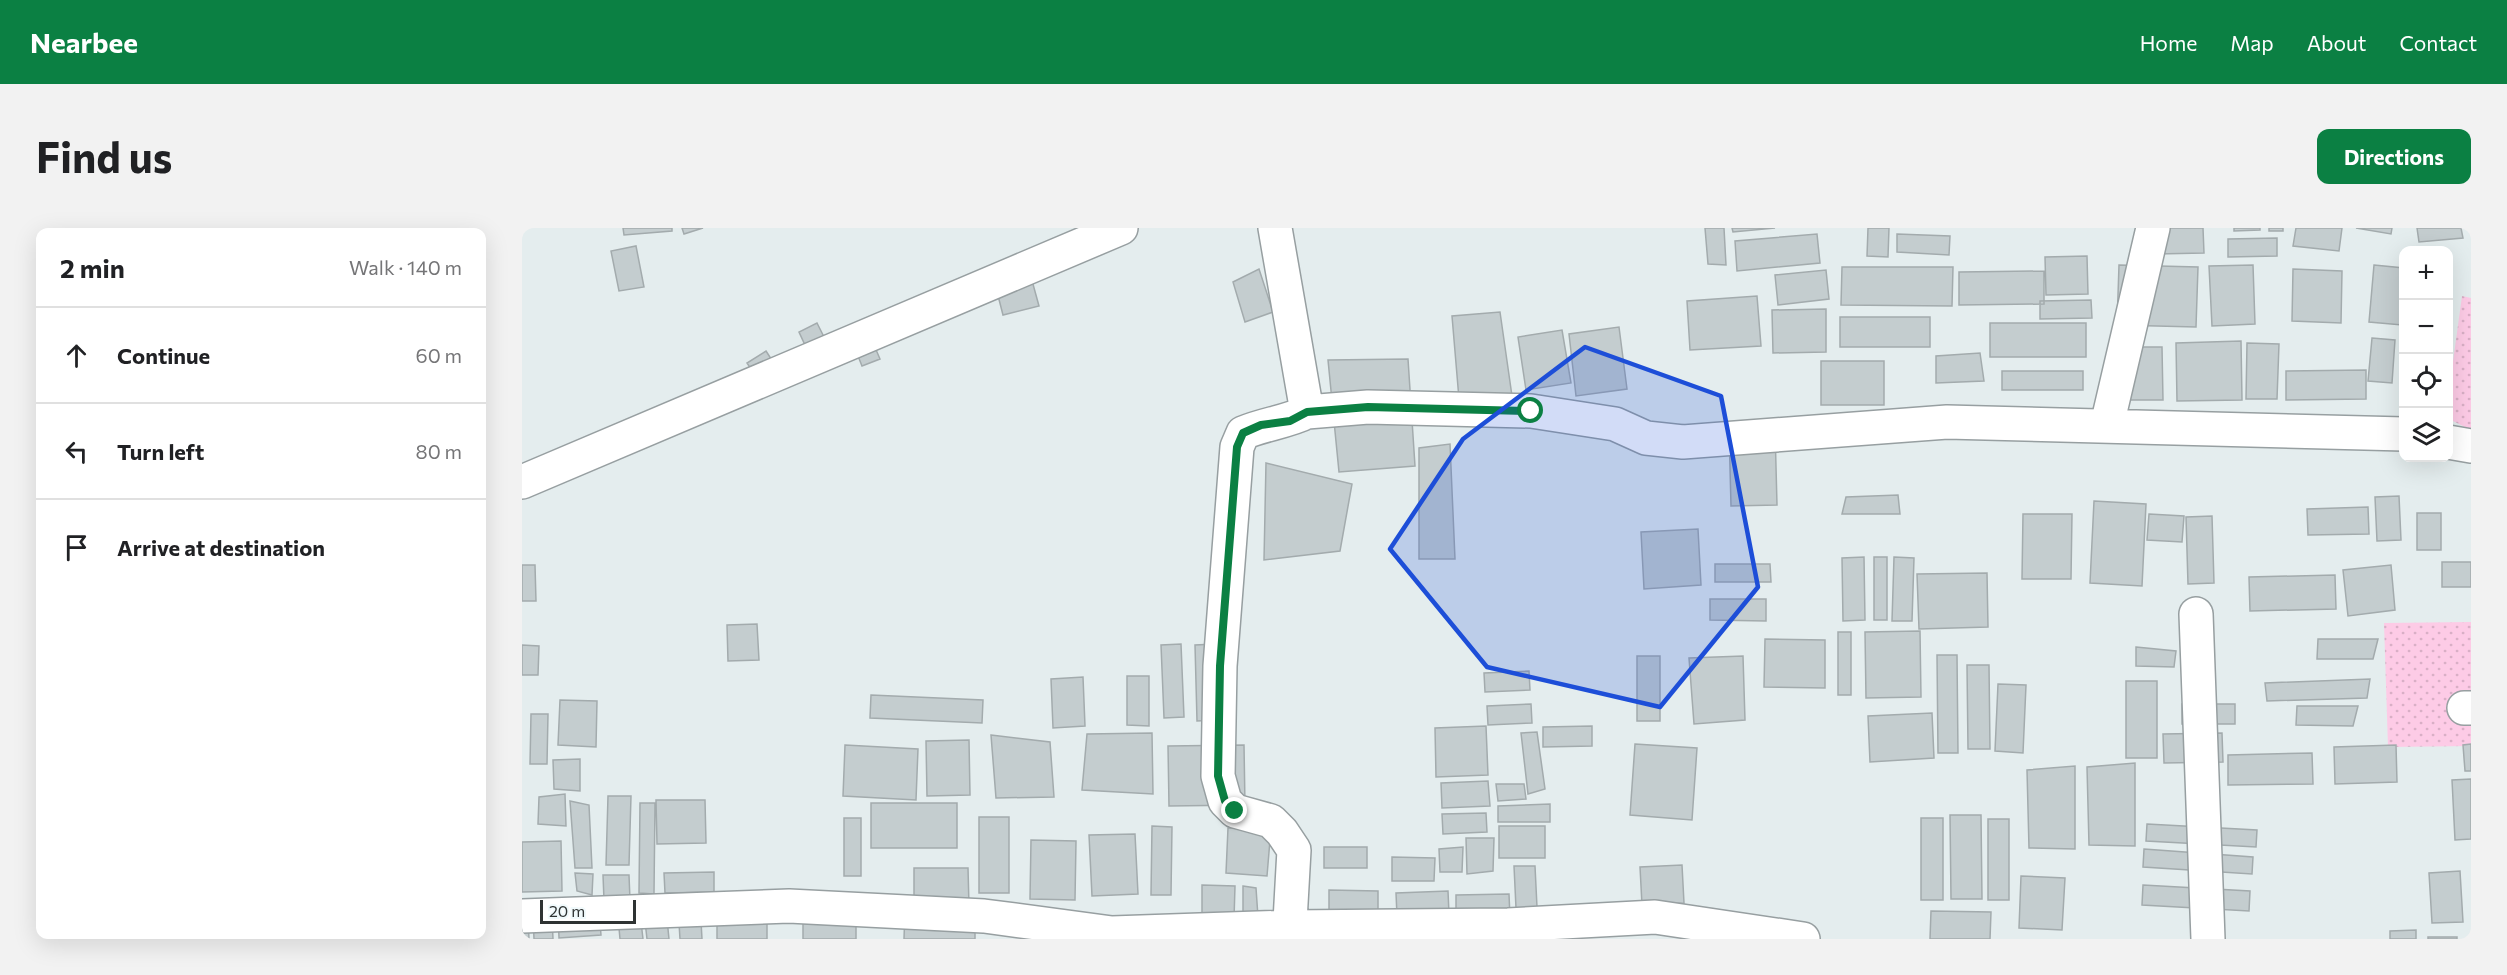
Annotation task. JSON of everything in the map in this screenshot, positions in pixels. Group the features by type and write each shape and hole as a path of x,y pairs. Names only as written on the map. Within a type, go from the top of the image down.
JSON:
{"street":[{"path":"522,482 1121,228"},
{"path":"1275,228 1307,412"},
{"path":"2107,425 2153,228"},
{"path":"1289,933 1294,850 1271,821 1235,811 1225,801 1218,776 1220,666 1237,447 1243,433 1261,425 1290,421 1307,412 1368,407 1531,411 1615,424 1646,438 1683,442 1947,422 2399,434"},
{"path":"2453,443 2471,446"},
{"path":"2196,614 2208,939"},
{"path":"522,916 789,906 984,916 1112,933 1289,933 1655,917 1803,939"}],"highlighted area":[{"path":"1585,347 1721,396 1758,587 1660,707 1487,667 1390,549 1463,439"}],"shaded area":[{"path":"2462,296 2471,298 2471,430 2453,421 2453,362"},
{"path":"2471,622 2471,746 2388,747 2384,623"}],"building":[{"path":"623,228 672,228 672,231 624,235"},
{"path":"682,228 703,228 684,234"},
{"path":"1705,228 1724,228 1726,265 1708,264"},
{"path":"1732,228 1775,228 1733,232"},
{"path":"1868,228 1889,228 1888,257 1867,256"},
{"path":"2156,228 2203,228 2204,253 2156,254"},
{"path":"2234,228 2260,228 2260,230 2234,231"},
{"path":"2269,228 2283,228 2283,231 2269,231"},
{"path":"2296,228 2342,228 2339,251 2293,246"},
{"path":"2356,228 2392,228 2391,234"},
{"path":"2417,228 2461,228 2463,238 2419,242"},
{"path":"1817,234 1820,263 1737,271 1735,241"},
{"path":"1897,234 1950,236 1949,255 1897,252"},
{"path":"2277,238 2277,256 2228,257 2228,239"},
{"path":"636,246 644,287 619,291 611,251"},
{"path":"2087,256 2088,294 2046,295 2045,257"},
{"path":"2119,265 2198,267 2196,327 2117,325"},
{"path":"2253,265 2255,324 2212,326 2209,266"},
{"path":"2374,265 2399,268 2399,325 2369,322"},
{"path":"1028,266 1039,306 1003,315 993,276"},
{"path":"1842,267 1953,267 1952,306 1841,305"},
{"path":"1259,269 1273,312 1245,322 1233,282"},
{"path":"2293,269 2342,271 2341,323 2292,321"},
{"path":"1826,270 1829,299 1778,305 1775,275"},
{"path":"2044,271 2044,304 1959,305 1959,272"},
{"path":"1757,296 1761,346 1690,350 1687,301"},
{"path":"2091,300 2092,318 2040,319 2040,301"},
{"path":"1826,309 1826,352 1773,353 1772,310"},
{"path":"1500,312 1512,396 1459,399 1452,316"},
{"path":"1840,317 1930,317 1930,347 1840,347"},
{"path":"817,323 830,349 811,358 799,332"},
{"path":"1990,323 2086,323 2086,357 1990,357"},
{"path":"865,324 880,359 862,366 848,331"},
{"path":"1619,327 1627,389 1576,396 1569,334"},
{"path":"1562,330 1571,383 1526,390 1518,337"},
{"path":"2372,338 2395,340 2392,383 2368,381"},
{"path":"2241,341 2242,400 2177,401 2176,343"},
{"path":"2247,343 2279,344 2277,399 2246,399"},
{"path":"2123,347 2162,347 2163,400 2124,400"},
{"path":"766,351 777,368 758,380 747,363"},
{"path":"1980,353 1984,381 1936,383 1936,356"},
{"path":"1408,359 1415,466 1339,472 1328,360"},
{"path":"1821,361 1884,361 1884,405 1821,405"},
{"path":"2366,370 2366,399 2286,400 2286,371"},
{"path":"2002,371 2083,371 2083,390 2002,390"},
{"path":"1775,428 1777,505 1731,506 1729,429"},
{"path":"1450,444 1455,559 1419,559 1419,448"},
{"path":"1266,463 1352,484 1340,551 1264,560"},
{"path":"1898,495 1900,514 1842,514 1846,497"},
{"path":"2399,496 2401,540 2377,541 2375,497"},
{"path":"2094,501 2146,504 2142,586 2090,583"},
{"path":"2368,507 2369,534 2308,535 2307,509"},
{"path":"2417,513 2441,513 2441,550 2417,550"},
{"path":"2023,514 2072,514 2071,579 2022,579"},
{"path":"2149,514 2184,516 2182,542 2147,540"},
{"path":"2212,516 2214,583 2188,584 2186,517"},
{"path":"1698,529 1701,585 1644,589 1641,532"},
{"path":"1864,557 1865,620 1843,621 1842,558"},
{"path":"1874,557 1887,557 1887,620 1874,620"},
{"path":"1894,557 1914,558 1912,621 1892,621"},
{"path":"2442,562 2471,562 2471,587 2442,587"},
{"path":"1715,564 1770,564 1771,582 1715,582"},
{"path":"522,565 535,565 536,601 522,601"},
{"path":"2391,565 2395,610 2348,616 2343,570"},
{"path":"1987,573 1988,627 1919,629 1917,574"},
{"path":"2335,575 2336,609 2250,611 2249,577"},
{"path":"1710,599 1766,599 1766,621 1710,620"},
{"path":"757,624 759,660 728,661 727,625"},
{"path":"1920,631 1921,697 1866,698 1865,632"},
{"path":"1838,632 1851,632 1851,695 1838,695"},
{"path":"1765,639 1825,640 1825,688 1764,687"},
{"path":"2318,639 2378,639 2373,659 2317,659"},
{"path":"1181,644 1184,717 1164,718 1161,645"},
{"path":"1215,644 1217,720 1197,721 1195,645"},
{"path":"522,645 539,646 538,675 522,675"},
{"path":"2136,647 2176,651 2174,667 2136,666"},
{"path":"1937,655 1957,655 1958,753 1938,753"},
{"path":"1637,656 1660,656 1660,721 1637,721"},
{"path":"1743,656 1745,720 1694,724 1689,658"},
{"path":"1967,665 1989,665 1990,749 1968,749"},
{"path":"1529,671 1530,690 1485,692 1484,673"},
{"path":"1127,676 1149,676 1149,726 1127,725"},
{"path":"1083,677 1085,726 1053,728 1051,679"},
{"path":"2370,679 2367,698 2267,701 2265,683"},
{"path":"2126,681 2157,681 2157,758 2126,758"},
{"path":"1998,684 2026,685 2023,753 1995,751"},
{"path":"871,695 983,700 982,723 870,718"},
{"path":"560,700 597,701 596,747 558,745"},
{"path":"1531,704 1532,723 1488,725 1487,706"},
{"path":"2182,704 2235,704 2235,724 2182,724"},
{"path":"2297,706 2358,706 2353,726 2296,725"},
{"path":"1932,713 1934,758 1870,762 1868,716"},
{"path":"531,714 548,714 547,764 530,764"},
{"path":"1486,726 1488,775 1436,777 1435,728"},
{"path":"1592,726 1592,746 1543,747 1543,727"},
{"path":"1537,732 1545,789 1528,794 1521,733"},
{"path":"1152,733 1153,794 1082,790 1087,734"},
{"path":"2222,733 2223,762 2164,763 2163,734"},
{"path":"991,735 1050,742 1054,797 996,798"},
{"path":"969,740 970,795 927,796 926,741"},
{"path":"1635,744 1697,748 1692,820 1630,815"},
{"path":"2471,744 2471,771 2465,771 2463,745"},
{"path":"845,745 918,749 916,800 843,796"},
{"path":"1244,745 1245,805 1169,806 1168,746"},
{"path":"2396,745 2397,782 2335,784 2334,747"},
{"path":"2312,753 2313,784 2228,785 2228,755"},
{"path":"580,759 580,791 554,789 553,760"},
{"path":"2135,763 2135,846 2089,845 2087,767"},
{"path":"2075,766 2075,849 2029,848 2027,770"},
{"path":"2471,779 2471,839 2455,840 2452,780"},
{"path":"1488,781 1490,806 1442,808 1441,783"},
{"path":"1496,784 1524,784 1526,799 1498,801"},
{"path":"565,794 566,826 538,824 539,797"},
{"path":"608,796 631,796 629,865 606,865"},
{"path":"656,800 705,800 706,843 657,844"},
{"path":"570,801 589,805 592,868 575,868"},
{"path":"640,803 655,803 654,894 639,893"},
{"path":"871,803 957,803 957,848 871,848"},
{"path":"1550,804 1550,822 1498,822 1498,806"},
{"path":"1486,813 1487,832 1443,834 1442,814"},
{"path":"1950,815 1981,815 1982,899 1951,899"},
{"path":"979,817 1009,817 1009,893 979,893"},
{"path":"844,818 861,818 861,876 844,876"},
{"path":"1921,818 1943,818 1943,900 1921,900"},
{"path":"1988,819 2009,819 2009,900 1988,900"},
{"path":"2147,824 2257,830 2256,847 2146,841"},
{"path":"1152,826 1172,827 1171,895 1151,895"},
{"path":"1499,826 1545,826 1545,858 1499,858"},
{"path":"1228,828 1271,828 1267,876 1226,873"},
{"path":"1135,834 1138,894 1092,896 1089,835"},
{"path":"1466,838 1494,838 1493,871 1467,874"},
{"path":"1031,840 1076,841 1075,900 1030,899"},
{"path":"561,841 562,891 522,892 522,842"},
{"path":"1324,847 1367,847 1367,868 1324,868"},
{"path":"1463,847 1462,872 1440,872 1439,849"},
{"path":"2144,849 2253,857 2252,874 2143,867"},
{"path":"1392,857 1435,858 1434,881 1392,881"},
{"path":"1682,865 1684,903 1642,905 1640,867"},
{"path":"1514,866 1535,866 1537,907 1516,908"},
{"path":"914,868 968,868 969,906 914,906"},
{"path":"2460,871 2463,922 2432,923 2429,873"},
{"path":"714,872 714,892 665,893 664,873"},
{"path":"575,873 593,874 592,895 577,891"},
{"path":"603,875 629,875 630,900 604,900"},
{"path":"2021,876 2065,878 2062,930 2019,928"},
{"path":"1202,885 1235,886 1234,919 1202,918"},
{"path":"2143,885 2250,891 2249,911 2142,905"},
{"path":"1243,886 1256,888 1258,917 1243,916"},
{"path":"1329,890 1378,891 1378,914 1329,914"},
{"path":"1448,891 1449,914 1397,916 1396,893"},
{"path":"1509,894 1510,918 1456,918 1456,895"},
{"path":"639,904 643,939 620,939 617,906"},
{"path":"666,909 669,939 647,939 644,912"},
{"path":"767,909 767,939 717,939 717,910"},
{"path":"599,910 601,935 559,938 558,913"},
{"path":"905,910 975,912 975,939 904,939"},
{"path":"1931,911 1991,912 1990,939 1930,939"},
{"path":"533,916 552,916 553,939 534,939"},
{"path":"522,917 528,917 529,939 522,939"},
{"path":"856,918 856,939 803,939 803,919"},
{"path":"701,921 702,939 680,939 679,923"},
{"path":"2416,930 2416,939 2390,939 2390,931"},
{"path":"2428,937 2457,937 2457,939 2428,939"}],"route":[{"path":"1235,811 1225,801 1218,776 1220,666 1237,447 1243,433 1261,425 1290,421 1307,412 1368,407 1531,411"}]}
